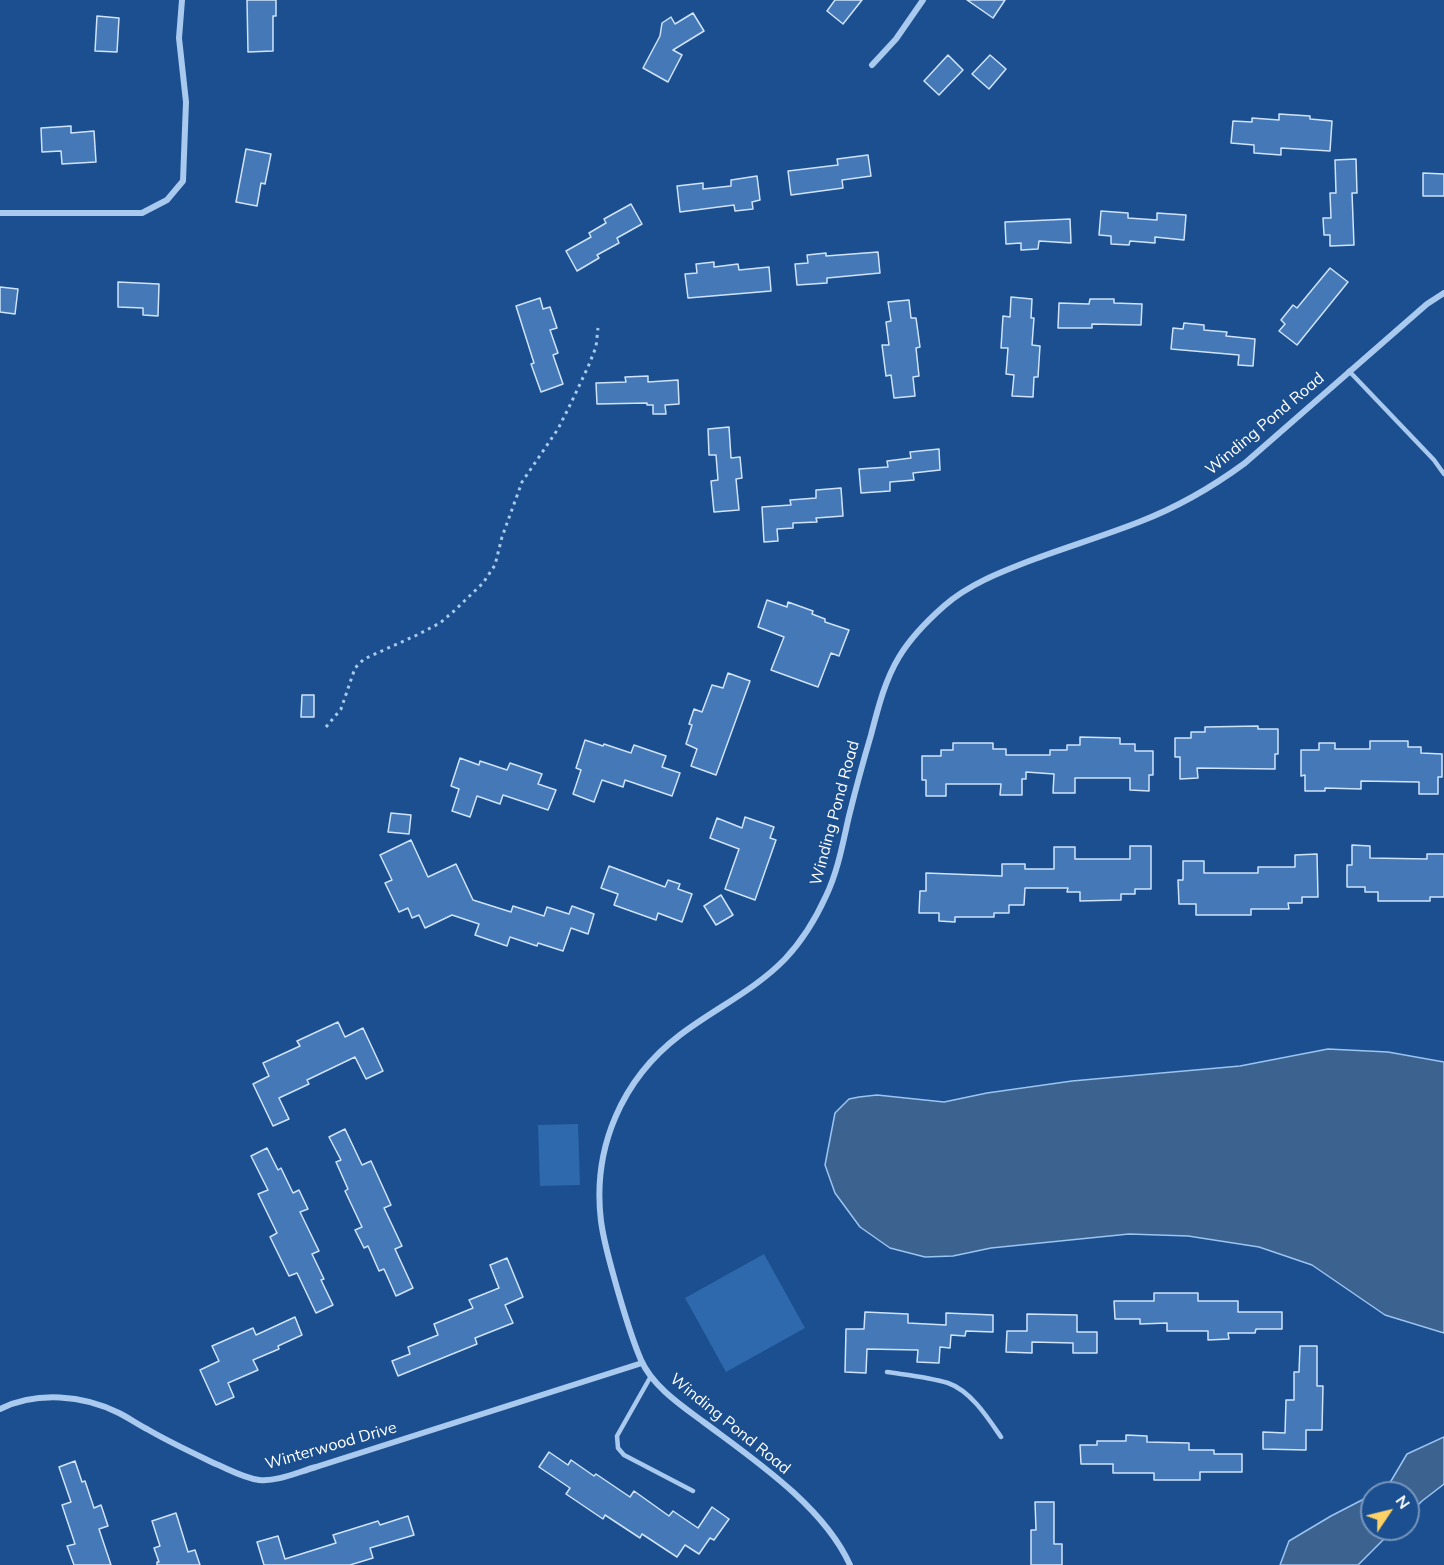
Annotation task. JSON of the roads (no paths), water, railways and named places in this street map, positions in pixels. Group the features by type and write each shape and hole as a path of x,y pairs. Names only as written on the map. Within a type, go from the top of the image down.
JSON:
{"street":[{"path":"0,213 142,213 167,200 183,181 186,102 179,38 182,0"},
{"path":"872,65 896,39 923,0"},
{"name":"Winding Pond Road","path":"850,1565 840,1545 818,1516 751,1458 680,1404 651,1376 642,1363 620,1301 601,1221 602,1165 607,1141 624,1096 635,1080 678,1036 765,976 784,960 801,940 828,893 880,701 897,660 926,622 950,601 1000,572 1164,512 1220,482 1245,463 1427,304 1444,293"},
{"name":"Winterwood Drive","path":"0,1409 46,1397 86,1401 119,1413 191,1453 244,1477 260,1480 273,1479 316,1467 642,1363"}],"lane":[{"path":"1349,371 1434,460 1444,474"},
{"path":"887,1372 923,1377 950,1384 967,1395 987,1415 1001,1437"},
{"path":"651,1376 617,1436 618,1448 624,1455 693,1491"}]}
